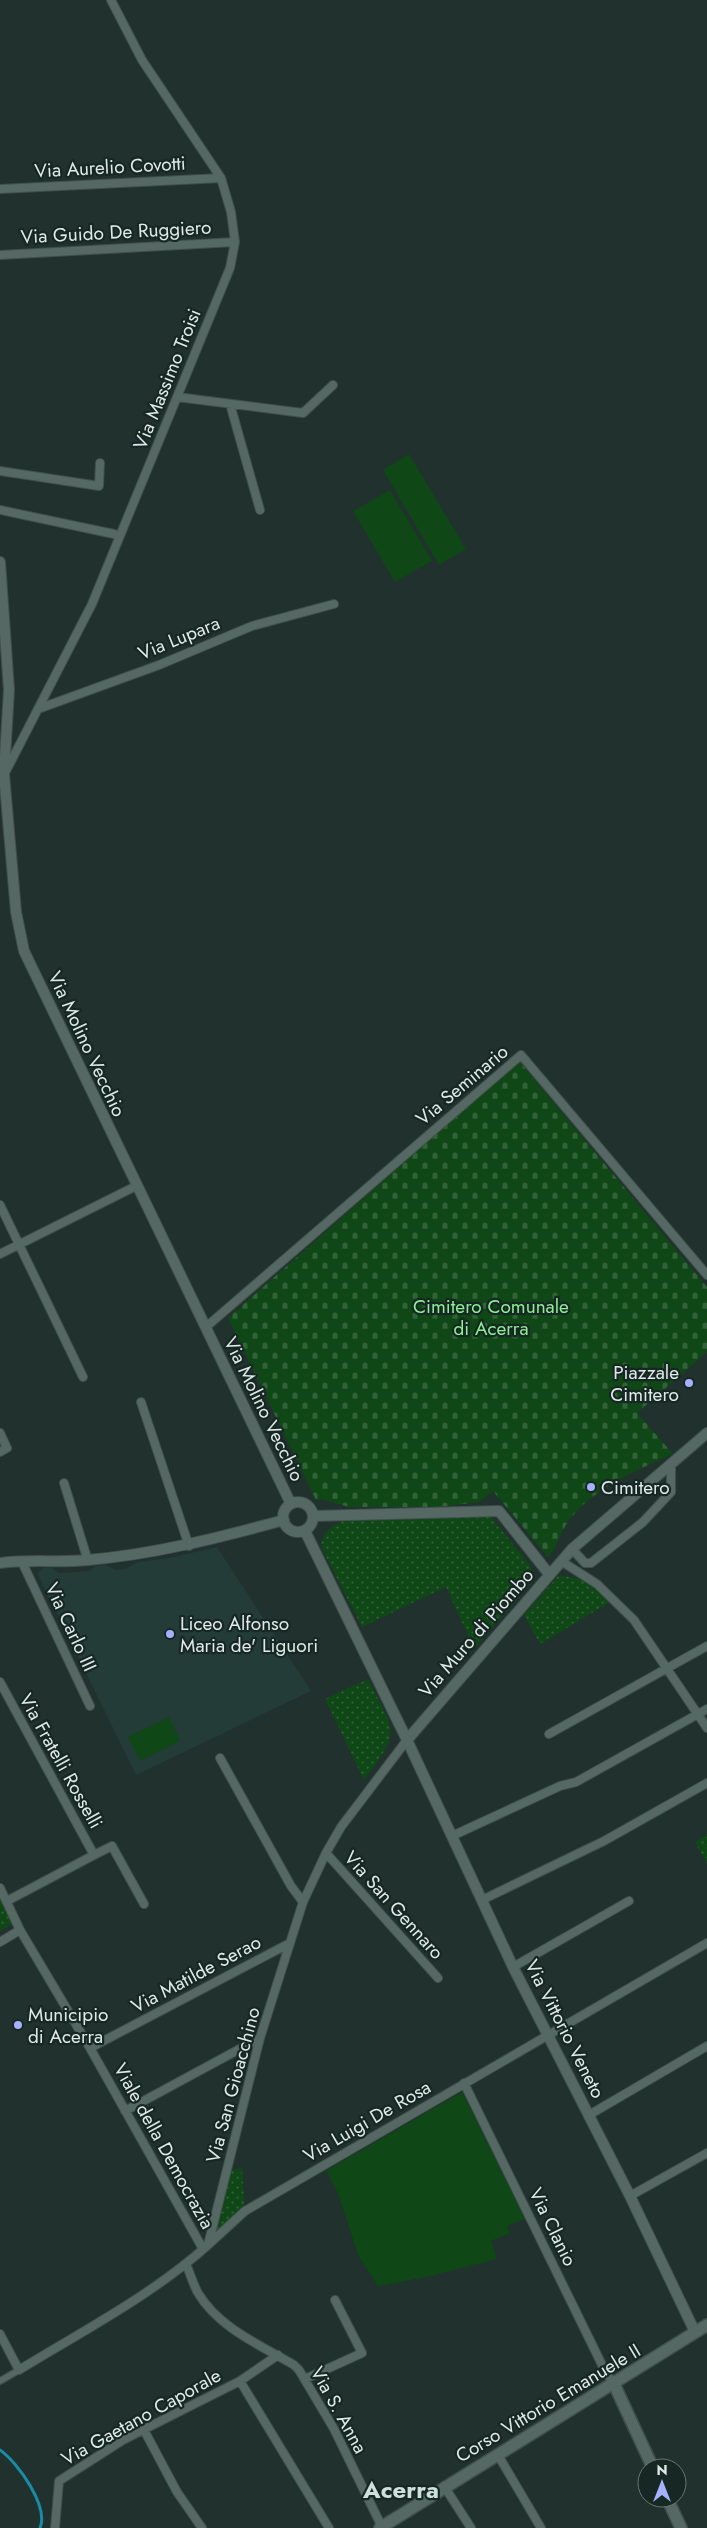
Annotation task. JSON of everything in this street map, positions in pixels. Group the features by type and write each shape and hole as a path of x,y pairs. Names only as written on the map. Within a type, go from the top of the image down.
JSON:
{"main road":[{"name":"Corso Vittorio Emanuele II","path":"381,2527 444,2486 614,2384 707,2325"},
{"path":"614,2384 648,2458"},
{"path":"672,2508 681,2528"}],"street":[{"name":"Via Massimo Troisi","path":"2,777 92,604 230,268 235,242 232,212 221,178 142,60 111,0"},
{"name":"Via Aurelio Covotti","path":"0,189 221,178"},
{"name":"Via Guido De Ruggiero","path":"0,255 235,242"},
{"path":"177,396 303,413 333,385"},
{"path":"230,404 260,510"},
{"path":"0,470 100,486 100,463"},
{"path":"0,510 114,534"},
{"name":"Via Molino Vecchio","path":"0,562 9,690 2,777 16,912 24,951 291,1504"},
{"name":"Via Lupara","path":"38,710 159,665 252,626 308,609 334,604"},
{"name":"Via Seminario","path":"206,1327 521,1054 707,1275"},
{"path":"0,1254 136,1186"},
{"path":"0,1205 83,1377"},
{"path":"141,1402 190,1546"},
{"path":"0,1433 8,1448 0,1452"},
{"name":"Via Muro di Piombo","path":"407,1740 572,1549 671,1466 707,1433"},
{"path":"572,1549 585,1563 591,1563 641,1524 671,1492 671,1466"},
{"path":"64,1483 88,1560"},
{"path":"305,1503 314,1516 311,1526 305,1530 293,1531 284,1520 284,1511 291,1504 305,1503"},
{"path":"314,1516 499,1511 549,1574"},
{"path":"0,1563 88,1560 152,1553 190,1546 284,1520"},
{"path":"305,1530 407,1740"},
{"name":"Via Carlo III","path":"22,1562 90,1706"},
{"path":"561,1562 596,1584 634,1620 707,1728"},
{"path":"549,1734 707,1646"},
{"name":"Via Fratelli Rosselli","path":"0,1682 94,1855"},
{"path":"452,1836 560,1786 576,1782 707,1709"},
{"name":"Via Vittorio Veneto","path":"407,1740 513,1967 549,2034 630,2196 695,2332"},
{"name":"Via San Gioacchino","path":"205,2247 260,2038 303,1902 326,1853 341,1827 407,1740"},
{"path":"220,1758 291,1886 303,1902"},
{"path":"482,1900 604,1841 707,1783"},
{"name":"Via Fratelli Rosselli","path":"7,1901 112,1846 144,1904"},
{"name":"Via San Gennaro","path":"326,1853 438,1978"},
{"name":"Viale della Democrazia","path":"0,1888 20,1930 205,2247"},
{"path":"513,1967 628,1901"},
{"path":"0,1942 20,1930"},
{"name":"Via Matilde Serao","path":"90,2048 290,1943"},
{"name":"Via Luigi De Rosa","path":"205,2247 245,2211 707,1943"},
{"path":"125,2111 260,2038"},
{"path":"589,2115 707,2046"},
{"name":"Via Clanio","path":"464,2083 605,2371 614,2384"},
{"path":"630,2196 707,2153"},
{"path":"0,2381 120,2309 186,2264 205,2247"},
{"name":"Via S. Anna","path":"186,2264 198,2292 220,2318 238,2332 294,2364 305,2379 334,2429 381,2527"},
{"path":"305,2379 362,2353 335,2300"},
{"path":"0,2334 19,2370"},
{"name":"Via Gaetano Caporale","path":"55,2528 59,2481 144,2430 240,2381 278,2355"},
{"path":"240,2381 329,2528"},
{"path":"144,2430 177,2492 202,2528"},
{"path":"498,2455 541,2528"},
{"path":"444,2486 470,2528"}],"shaded area":[{"name":"Liceo Alfonso Maria de' Liguori","path":"217,1547 311,1691 136,1775 37,1573 43,1568 52,1568 59,1573 90,1571 95,1566 105,1565 116,1570 125,1569 138,1562 169,1558"}],"green space":[{"path":"409,454 466,549 439,565 383,470"},
{"path":"390,490 432,561 395,582 353,511"},
{"name":"Cimitero Comunale di Acerra","path":"519,1061 707,1287 707,1352 637,1413 673,1454 616,1481 591,1498 569,1520 548,1557 493,1491 479,1502 438,1507 349,1507 320,1499 316,1500 228,1318"},
{"path":"491,1517 530,1565 535,1578 474,1649 446,1587 362,1627 321,1547 327,1531 342,1521"},
{"path":"558,1576 581,1580 600,1591 612,1601 540,1644 524,1615"},
{"path":"368,1679 389,1721 390,1731 389,1740 384,1751 364,1780 325,1699"},
{"path":"169,1717 180,1741 140,1761 128,1737"},
{"path":"707,1835 707,1864 695,1842"},
{"path":"0,1899 13,1923 0,1931"},
{"path":"462,2092 525,2219 507,2226 510,2233 491,2241 497,2259 431,2276 378,2286 358,2255 338,2193 326,2171"},
{"path":"242,2168 245,2211 208,2245 227,2171"}],"waterway":[{"path":"0,2450 23,2475 36,2497 42,2519 40,2528"}],"place":[{"name":"Piazzale Cimitero","path":"689,1383"},
{"name":"Cimitero","path":"591,1487"},
{"name":"Liceo Alfonso Maria de' Liguori","path":"170,1634"},
{"name":"Municipio di Acerra","path":"18,2025"}],"district":[{"name":"Acerra","path":"401,2489"}]}
